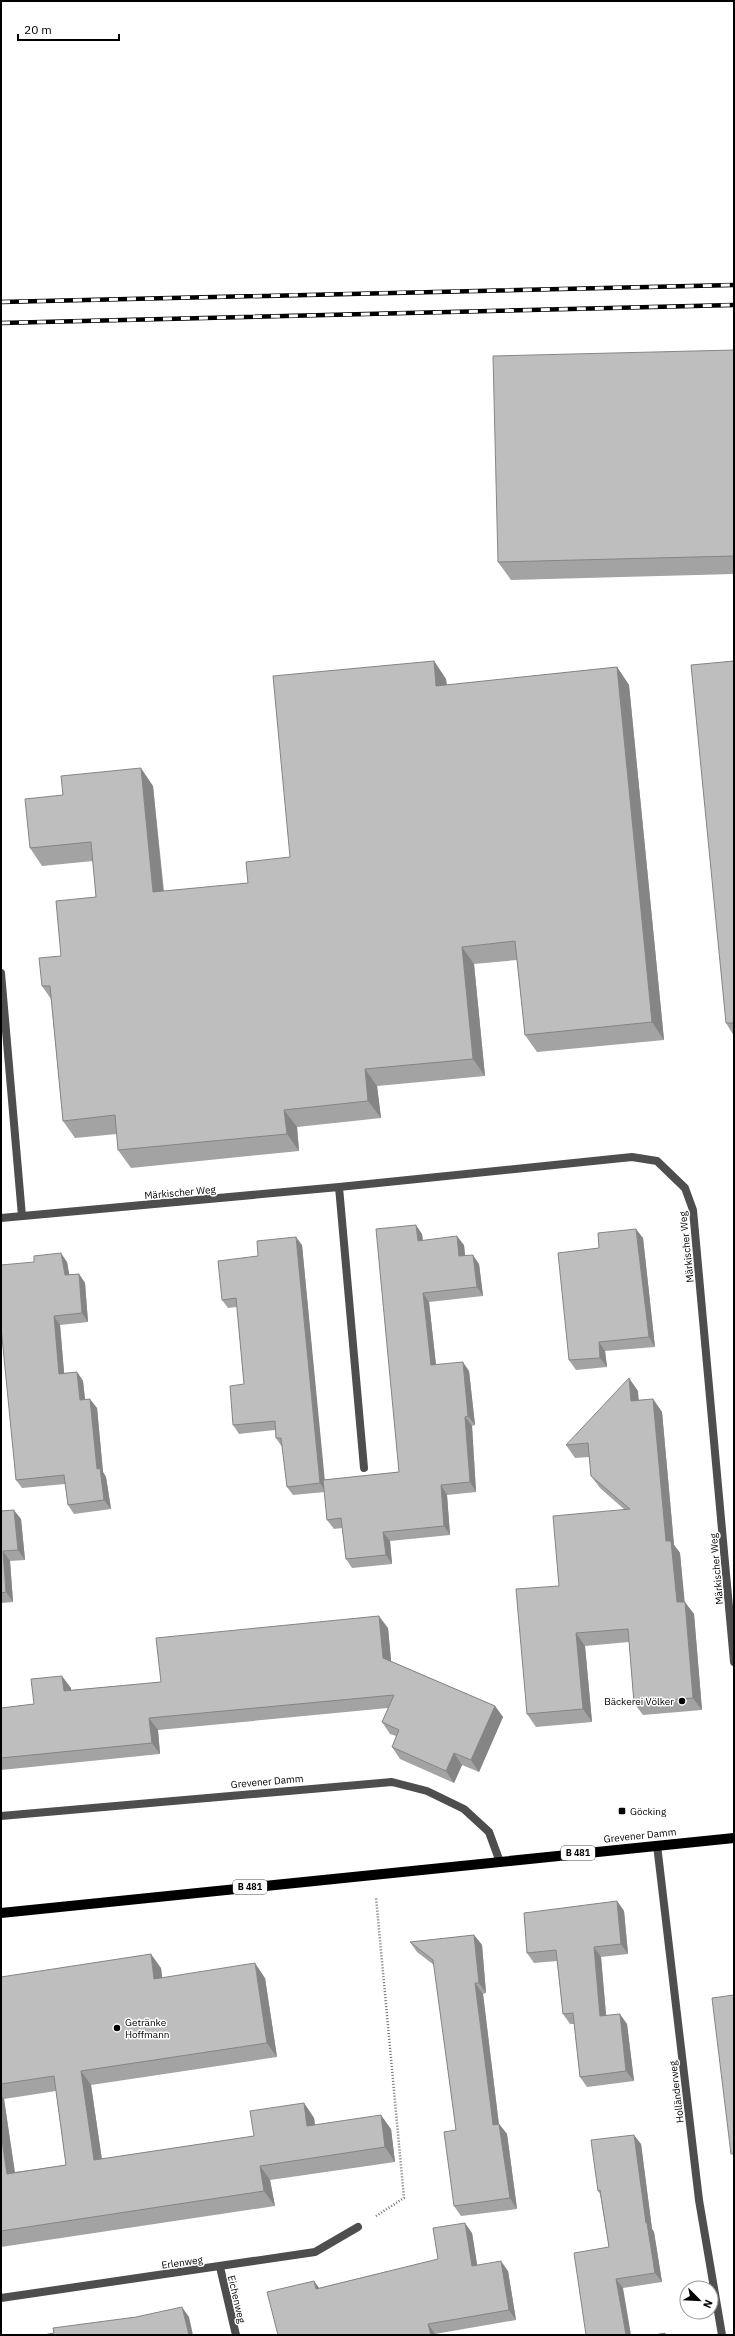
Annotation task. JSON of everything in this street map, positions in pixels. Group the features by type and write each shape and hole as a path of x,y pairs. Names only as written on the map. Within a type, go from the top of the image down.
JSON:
{"main road":[{"name":"Grevener Damm","path":"1,1913 734,1838"}],"street":[{"path":"1,973 22,1216"},
{"name":"Märkischer Weg","path":"1,1218 339,1188 632,1157 656,1161 685,1188 693,1210 734,1662"},
{"path":"339,1188 364,1468"},
{"name":"Grevener Damm","path":"1,1816 392,1782 427,1791 464,1809 489,1832 500,1862"},
{"name":"Holländerweg","path":"657,1845 699,2200 722,2335"},
{"name":"Erlenweg","path":"1,2298 315,2252 358,2227"},
{"name":"Eichenweg","path":"220,2267 236,2335"}],"path":[{"path":"358,2227 404,2198 374,1874"}],"building":[{"path":"734,350 734,556 498,562 493,356"},
{"path":"434,661 436,686 617,667 652,1022 525,1035 515,941 462,947 473,1059 365,1069 368,1101 284,1110 287,1134 118,1150 115,1115 63,1121 50,986 42,986 39,958 61,956 56,901 96,897 91,842 30,848 25,799 63,795 61,776 141,768 153,892 248,883 246,862 290,857 273,676"},
{"path":"734,661 734,1023 726,1023 691,665"},
{"path":"416,1225 418,1241 457,1236 459,1256 473,1255 477,1287 423,1293 431,1365 463,1362 468,1416 465,1417 470,1482 441,1485 444,1526 383,1532 386,1555 346,1559 341,1518 327,1520 323,1480 399,1472 376,1229"},
{"path":"636,1229 649,1337 599,1342 600,1358 569,1360 558,1253 599,1248 598,1233"},
{"path":"296,1237 320,1483 287,1487 281,1438 276,1438 275,1421 233,1425 230,1386 244,1384 236,1298 222,1300 218,1261 258,1256 257,1241"},
{"path":"61,1253 65,1275 79,1274 82,1313 54,1316 59,1374 77,1372 80,1400 90,1399 97,1469 100,1468 104,1500 68,1505 64,1475 16,1480 1,1327 1,1265 34,1262 34,1256"},
{"path":"629,1378 631,1401 653,1399 666,1541 671,1541 677,1602 685,1602 693,1698 634,1703 628,1629 576,1633 583,1709 527,1714 516,1589 559,1586 553,1516 630,1509 591,1476 588,1443 566,1445"},
{"path":"14,1510 18,1550 3,1551 6,1592 1,1593 1,1511"},
{"path":"379,1616 383,1658 495,1706 471,1760 454,1753 446,1771 392,1747 399,1730 382,1722 394,1695 149,1718 152,1743 1,1758 1,1708 34,1704 31,1679 62,1676 64,1691 161,1682 156,1638"},
{"path":"617,1901 621,1944 594,1947 600,2016 620,2014 626,2071 580,2077 573,2013 563,2014 556,1950 527,1953 524,1913"},
{"path":"474,1935 479,1983 475,1983 493,2125 499,2124 510,2198 454,2206 444,2132 456,2130 433,1960 410,1942"},
{"path":"151,1954 154,1979 255,1963 267,2043 81,2071 94,2160 254,2136 250,2111 304,2103 307,2126 381,2115 385,2147 260,2166 264,2191 1,2231 1,2133 7,2174 66,2165 54,2076 1,2084 1,1977"},
{"path":"734,1995 734,2154 731,2154 712,1998"},
{"path":"634,2135 646,2223 655,2273 616,2279 626,2335 586,2335 574,2253 609,2247 600,2190 598,2191 591,2140"},
{"path":"465,2223 472,2266 501,2261 509,2310 428,2324 431,2335 278,2335 267,2292 314,2281 316,2289 438,2259 433,2228"},
{"path":"182,2307 189,2335 43,2335 54,2333 53,2328 136,2317"},
{"path":"665,2333 665,2335 654,2335"}],"railway":[{"path":"1,302 734,285"},
{"path":"1,323 734,305"}],"place":[{"name":"Bäckerei Völker","path":"682,1701"},
{"name":"Göcking","path":"622,1811"},
{"name":"Getränke Hoffmann","path":"117,2028"}]}
